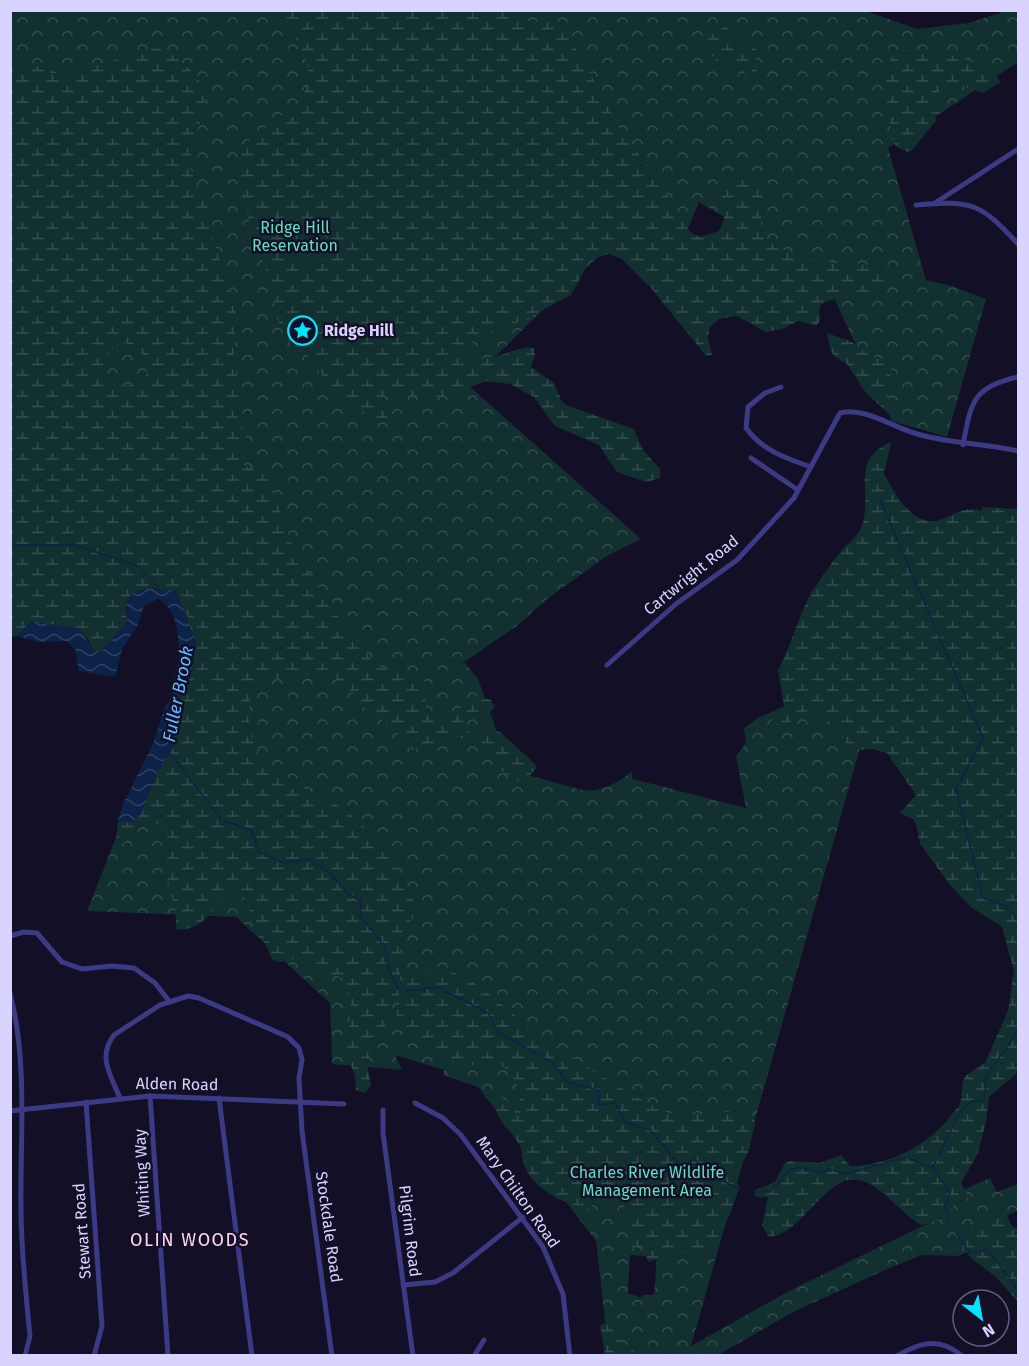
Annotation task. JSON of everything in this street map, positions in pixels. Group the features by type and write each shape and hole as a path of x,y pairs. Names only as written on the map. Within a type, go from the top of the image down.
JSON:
{"street":[{"path":"935,203 1018,149"},
{"path":"916,205 935,203 968,205 982,209 1018,244"},
{"path":"963,445 970,406 976,396 987,387 1018,377"},
{"path":"781,387 765,393 748,407 746,428 760,445 811,467"},
{"name":"Cartwright Road","path":"607,665 676,603 736,560 798,490 840,413 849,411 914,433 963,445 1018,451"},
{"path":"751,458 798,490"},
{"path":"10,936 24,932 37,933 62,962 74,968 134,968 155,983 169,1001 114,1035 105,1048 106,1066 120,1098"},
{"path":"10,993 18,1035 22,1109 21,1210 30,1336 25,1356"},
{"name":"Stockdale Road","path":"169,1001 188,996 199,998 294,1041 299,1048 302,1060 299,1078 302,1131 332,1356"},
{"name":"Alden Road","path":"10,1111 150,1096 344,1104"},
{"name":"Whiting Way","path":"150,1096 168,1356"},
{"path":"219,1098 252,1356"},
{"name":"Stewart Road","path":"86,1102 102,1326 94,1356"},
{"name":"Mary Chilton Road","path":"415,1103 452,1125 523,1217 543,1247 559,1282 570,1356"},
{"name":"Pilgrim Road","path":"383,1110 383,1133 413,1356"},
{"path":"403,1285 435,1282 453,1274 523,1217"},
{"path":"474,1356 484,1340"},
{"path":"897,1356 918,1345 939,1342 948,1345 962,1356"}],"green space":[{"name":"Ridge Hill Reservation","path":"863,10 917,29 969,23 1006,11 1018,11 1018,62 888,148 926,280 949,285 986,299 947,437 892,421 823,275 699,202 668,277 613,242 467,384 641,539 605,557 547,599 518,625 464,662 478,679 501,743 488,755 505,769 582,790 596,790 608,786 631,772 633,779 746,808 736,756 746,743 744,728 758,718 825,688 868,720 691,1346 789,1291 929,1223 909,1214 990,1178 997,1192 1018,1184 1018,1210 1007,1216 1014,1231 959,1256 922,1255 885,1270 795,1311 718,1355 609,1355 596,1241 478,1087 443,1075 444,1070 395,1055 402,1070 332,1064 330,1003 236,917 87,911 159,729 177,693 184,657 177,621 155,587 11,94 11,11","holes":["630,1255 657,1257 654,1295 643,1295 642,1298 628,1293"]},
{"path":"282,11 503,11 524,21 556,23 564,26 624,137 651,169 690,232 700,237 719,231 724,220 723,187 744,175 752,180 761,192 761,232 771,243 800,257 835,263 882,265 887,271 887,285 881,293 838,298 824,303 819,309 820,321 816,326 799,321 782,329 766,332 737,316 719,319 710,327 708,337 712,355 706,356 651,288 622,259 609,254 590,260 571,295 528,318 476,338 463,351 466,358 476,359 534,348 535,355 531,367 554,383 562,402 634,429 643,450 660,469 660,478 646,482 617,472 599,445 555,426 534,397 510,384 487,381 436,398 387,393 379,403 389,416 384,420 373,418 358,408 342,403 307,355 289,342 278,321 269,279 249,221 239,165 241,152 249,140 299,102 310,81 307,62","holes":["310,231 326,235 333,245 332,253 323,261 298,260 290,251 290,240 299,233"]},
{"path":"727,27 736,39 756,47 757,81 751,83 742,69 734,64 718,64 705,45 717,29"},
{"path":"156,48 177,58 198,79 203,91 204,103 192,151 191,165 192,173 205,198 207,222 233,297 237,316 234,354 241,401 238,419 247,435 240,453 245,466 266,473 290,539 303,564 343,624 376,665 425,682 426,707 432,714 444,716 457,714 466,699 472,695 491,700 495,707 488,714 469,716 465,722 471,729 468,734 412,750 393,728 364,707 353,693 334,677 312,674 271,679 258,686 249,703 249,730 259,756 313,795 337,805 358,820 386,852 419,911 404,928 400,940 400,993 394,1001 389,1022 377,1036 367,1063 371,1085 365,1093 356,1090 355,1075 348,1060 351,1000 344,979 331,974 314,974 309,959 306,957 280,962 272,959 240,889 232,891 197,925 188,929 176,929 176,912 168,882 167,828 161,824 148,824 142,826 124,843 116,841 118,820 126,823 141,814 158,771 174,746 168,726 172,704 169,702 174,689 183,686 197,644 191,623 176,591 151,588 136,591 126,607 127,622 101,651 94,651 87,637 32,621 17,636 11,637 10,59 19,64 36,65 51,73 67,74","holes":["122,343 129,344 148,360 144,383 127,386 107,382 103,371 105,360 108,354"]},
{"path":"903,50 942,54 969,61 993,73 1001,82 982,93 962,86 949,86 938,92 933,99 936,121 908,152 896,147 894,143 884,86 888,62"},
{"path":"827,333 852,342 870,356 888,360 892,370 888,382 889,414 865,392 848,365 835,357 831,351"},
{"path":"891,442 884,474 906,508 914,515 932,521 966,510 982,511 982,507 1018,509 1018,1072 989,1097 986,1122 978,1153 961,1183 970,1199 966,1202 956,1202 946,1218 922,1225 873,1186 863,1181 852,1180 840,1183 832,1189 786,1231 768,1236 762,1225 768,1197 755,1197 755,1190 775,1182 785,1163 790,1161 820,1163 841,1155 850,1166 865,1165 893,1158 920,1144 943,1125 959,1106 965,1076 985,1063 1008,1011 1014,971 1002,927 971,907 950,885 920,844 913,819 900,813 916,795 887,753 873,749 861,750 847,745 836,725 810,710 787,723 777,724 771,721 784,706 778,670 801,614 821,578 861,529 865,514 866,468 870,458 878,449"},
{"path":"491,730 500,732 536,765 536,769 530,775 531,782 515,779 498,768 491,760 482,743 481,735"},
{"name":"Charles River Wildlife Management Area","path":"447,971 458,974 480,987 564,1052 661,1110 685,1115 736,1112 754,1117 755,1124 748,1153 735,1176 739,1187 731,1212 723,1225 720,1238 711,1250 682,1252 648,1262 643,1246 631,1249 627,1245 632,1222 619,1197 605,1193 589,1209 549,1194 533,1180 523,1162 520,1146 501,1120 494,1101 500,1096 519,1116 518,1087 512,1075 498,1065 470,1065 433,1053 410,1040 396,1023 397,1010 409,979"},
{"path":"994,1217 1018,1229 1018,1302 1011,1294 1011,1288 1006,1288 996,1277 972,1259 958,1241 959,1231"},
{"path":"605,1323 637,1355 605,1355 600,1326"}],"water":[{"path":"151,588 176,591 197,644 190,678 183,686 174,689 179,655 176,623 169,609 158,599 144,606 138,625 122,649 115,677 79,671 75,649 67,641 38,642 17,636 31,621 80,629 94,651 101,651 127,622 127,598 136,591"},
{"path":"169,702 173,709 168,726 174,746 158,771 141,814 130,823 118,820 123,804 152,746 166,704"}],"waterway":[{"path":"880,500 983,738 956,789 983,898 1005,906 1018,919"},
{"name":"Fuller Brook","path":"10,545 74,545 136,565 159,588"},
{"name":"Fuller Brook","path":"171,735 183,685"},
{"name":"Fuller Brook","path":"168,751 222,820 251,830 259,852 284,863 310,859 331,874 348,894 361,901 360,916 385,947 388,967 398,990"},
{"name":"Fuller Brook","path":"407,991 438,987 488,1013 498,1032 553,1063 567,1082 598,1090 599,1105 615,1103 625,1122 650,1130 681,1167 695,1158 706,1179 723,1181 741,1190"},
{"path":"933,1167 959,1114 971,1101 982,1101 984,1098 987,1075 1018,1030"},
{"name":"Fuller Brook","path":"755,1192 771,1191 789,1170 799,1167 819,1173 830,1169 845,1174 907,1157 933,1168 950,1192 945,1207 950,1221"},
{"name":"Fuller Brook","path":"956,1233 970,1253 988,1250 1018,1290"}],"place":[{"name":"Ridge Hill","path":"303,330"}],"district":[{"name":"OLIN WOODS","path":"190,1240"}]}
